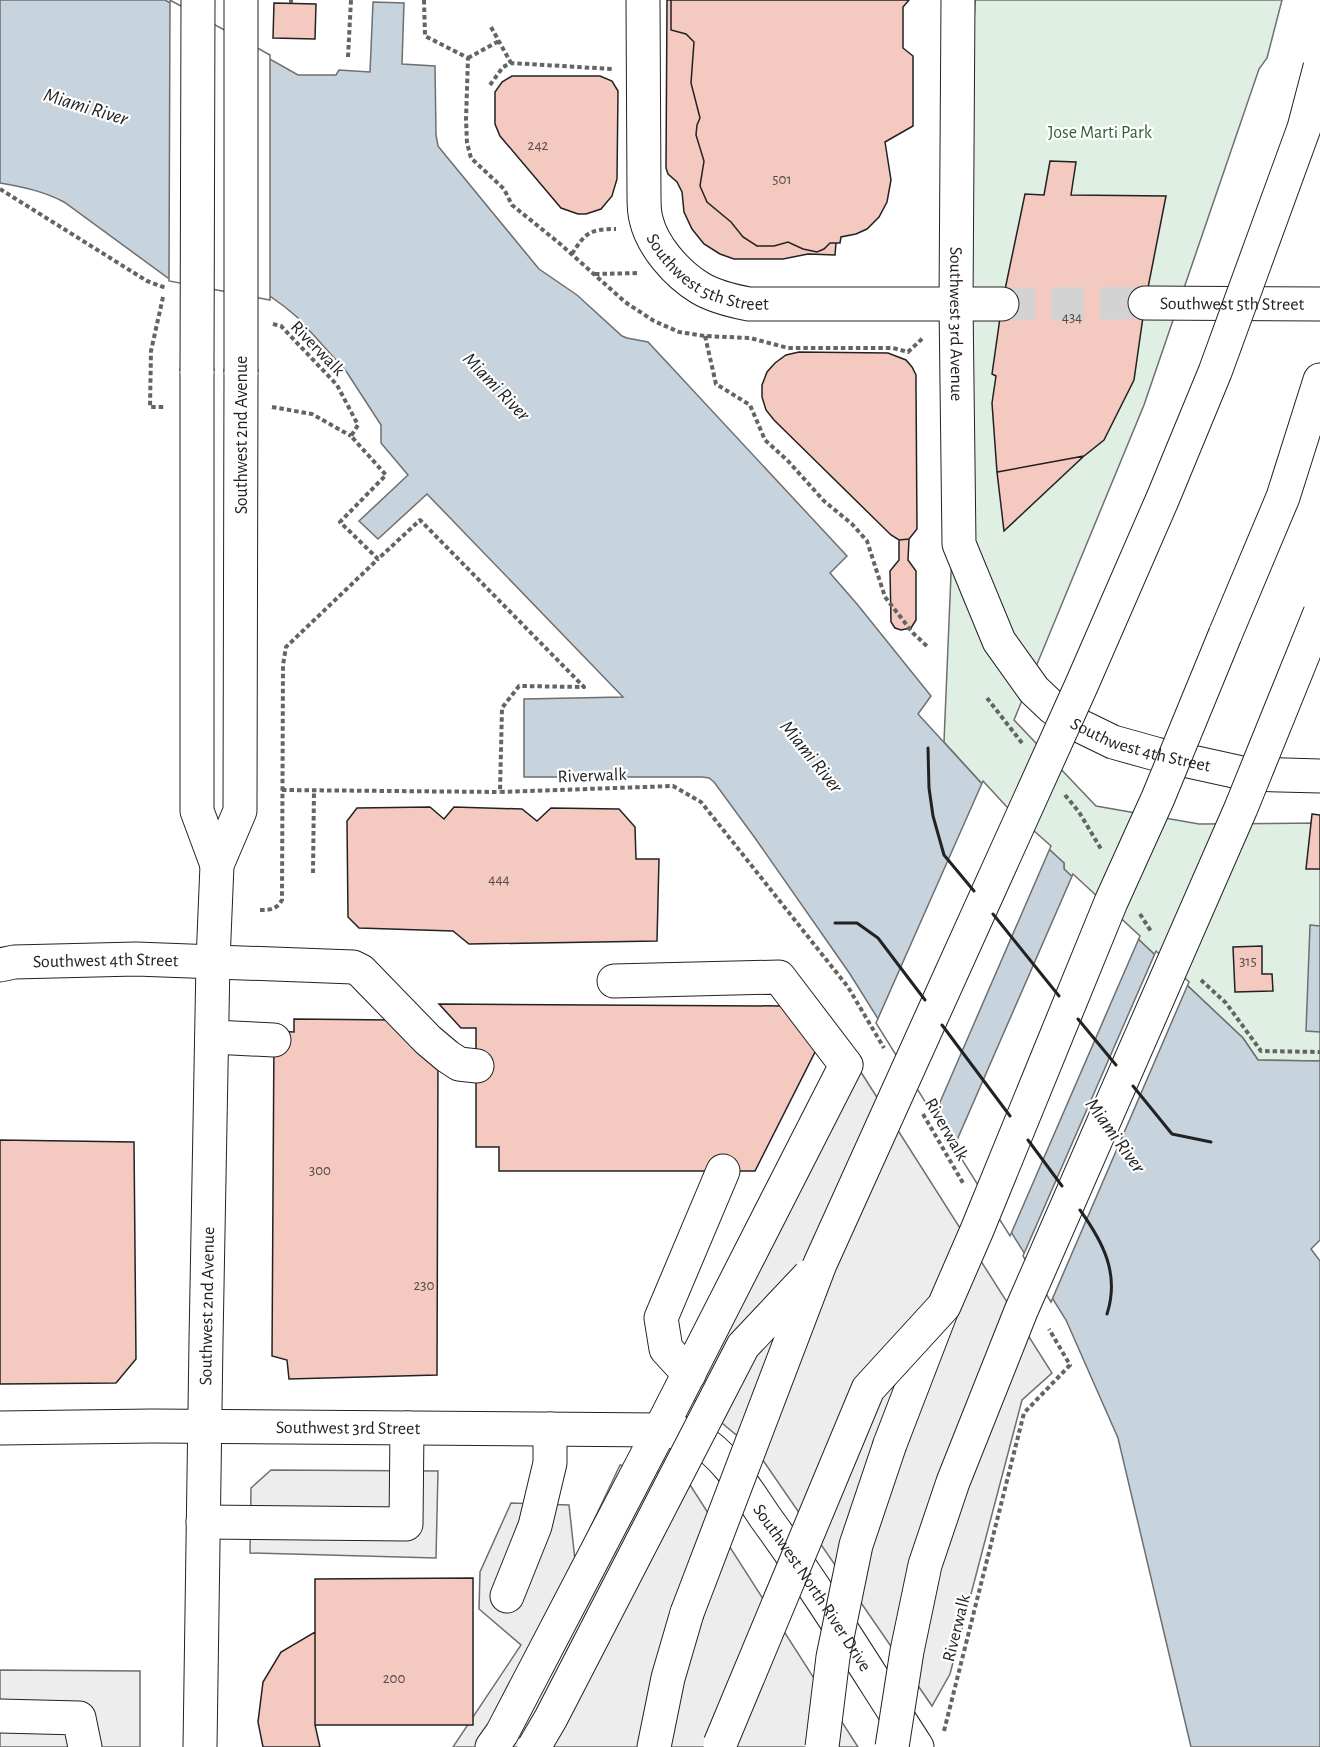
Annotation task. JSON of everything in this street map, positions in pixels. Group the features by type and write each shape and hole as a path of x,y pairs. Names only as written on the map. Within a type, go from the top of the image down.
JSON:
{"main road":[{"name":"Southwest 2nd Avenue","path":"198,0 197,811 217,865"},
{"name":"Southwest 2nd Avenue","path":"200,1747 204,1426 217,865 240,811 242,0"},
{"name":"Southwest 5th Street","path":"643,0 646,220 656,243 677,268 700,288 749,304 1002,304"},
{"name":"Southwest 3rd Avenue","path":"958,0 956,303 959,544 999,641"},
{"path":"654,1747 668,1678 687,1613 820,1264 1082,684 1163,498 1215,372 1292,162 1304,128 1320,67"},
{"name":"Southwest 5th Street","path":"1145,303 1320,304"},
{"path":"822,1747 832,1657 856,1545 890,1444 944,1306 1283,497 1320,380"},
{"path":"892,1747 907,1651 926,1565 953,1482 1021,1311 1241,808 1320,612"},
{"name":"Southwest 4th Street","path":"999,641 1035,690 1053,708 1076,724 1113,742 1247,774 1320,776"},
{"name":"Southwest 4th Street","path":"0,965 14,962 125,960 353,967 361,971 428,1040 447,1056 459,1064 477,1066"},
{"path":"492,1747 502,1733 660,1430 846,1065 779,977 614,981"},
{"path":"212,1037 274,1040"},
{"path":"696,1360 666,1349 661,1318 723,1171"},
{"path":"534,1747 743,1346 820,1264"},
{"path":"718,1747 868,1389 944,1306"},
{"name":"Southwest 3rd Street","path":"0,1428 204,1426 660,1430 695,1438"},
{"path":"203,1522 406,1524 407,1428"},
{"path":"507,1596 535,1526 550,1462 550,1429"},
{"name":"Southwest North River Drive","path":"695,1438 712,1450 731,1469 930,1740"},
{"path":"0,1716 79,1718 85,1747"}],"path":[{"path":"348,57 351,0"},
{"path":"491,27 511,63"},
{"path":"468,58 499,41"},
{"path":"490,85 503,67 511,63 621,70"},
{"path":"0,189 147,281 176,291"},
{"path":"572,254 582,238 596,229 624,230"},
{"path":"594,274 645,273"},
{"path":"150,408 151,351 165,287"},
{"name":"Riverwalk","path":"270,323 281,326 337,385 358,425 351,436"},
{"path":"705,336 716,384 750,405 765,440 788,461 824,501 867,541 885,597 913,633 929,648"},
{"path":"282,408 312,414 351,436 386,475 340,522 378,559"},
{"path":"260,910 272,910 278,907 282,900 283,665 286,647 420,520 584,687 519,686 502,708 500,792"},
{"name":"Riverwalk","path":"282,790 500,792 674,786 701,802 848,987 884,1048"},
{"path":"313,873 314,790"},
{"name":"Riverwalk","path":"920,1110 968,1191"},
{"name":"Riverwalk","path":"930,1740 1024,1413 1070,1365 1046,1324"}],"green space":[{"name":"Jose Marti Park","path":"975,0 1282,0 1267,58 1259,69 1144,405 1014,720 1096,806 1199,824 1320,823 1320,1061 1258,1060 1243,1038 1064,869 1064,863 1004,808 944,742"}],"shaded area":[{"path":"859,1069 1052,1373 1022,1400 950,1674 932,1706 758,1453 693,1399"},
{"path":"620,1465 685,1477 858,1747 453,1747 521,1645 479,1609 480,1572 511,1503 569,1505 575,1560"},
{"path":"271,1470 438,1471 436,1558 250,1553 251,1488"},
{"path":"0,1670 140,1671 140,1747 0,1747"}],"water":[{"name":"Miami River","path":"0,0 165,0 298,75 336,75 339,70 370,72 373,2 404,3 402,64 435,66 438,146 539,269 577,295 622,336 648,342 847,556 830,573 931,696 918,714 1004,808 1064,863 1064,869 1243,1038 1258,1060 1320,1061 1320,1240 1311,1249 1320,1261 1320,1747 1191,1747 1118,1438 1066,1320 850,974 714,782 702,777 524,777 524,699 623,697 427,494 378,539 359,521 408,475 381,443 381,425 346,371 298,318 271,297 168,278 64,202 33,190 0,183"},
{"path":"1310,925 1320,926 1320,1032 1306,1031"}],"pier":[{"path":"170,0 270,55 270,300 169,281"},
{"path":"983,781 1006,806 1051,846 934,1116 876,1023"},
{"path":"1073,874 1140,936 1010,1236 954,1147"},
{"path":"1156,951 1189,982 1051,1302 1023,1256"}],"building":[{"path":"667,0 671,0 671,30 686,34 694,42 691,83 700,118 696,135 704,161 700,186 707,202 731,222 743,237 757,246 774,246 788,242 817,252 830,243 836,243 835,255 808,254 783,259 734,259 704,244 692,229 684,212 682,192 666,168"},
{"path":"671,0 909,0 903,7 903,48 913,56 913,126 885,142 891,180 887,202 879,217 867,229 841,237 840,243 830,243 817,252 788,242 774,246 757,246 743,237 731,222 707,202 700,186 704,161 696,135 700,118 691,83 694,42 686,34 671,30"},
{"path":"274,3 316,4 315,39 273,38"},
{"path":"512,76 600,76 612,81 618,91 617,179 612,196 601,209 578,214 561,208 500,136 495,124 495,92 502,82"},
{"path":"1050,161 1076,162 1071,195 1166,196 1145,303 1134,380 1104,440 1084,456 997,472 992,403 996,376 992,374 1002,304 1025,194 1044,195"},
{"path":"799,352 888,353 906,360 912,367 916,375 917,529 909,539 899,540 891,535 766,410 762,397 762,385 767,372 786,355"},
{"path":"1084,456 1004,531 997,472"},
{"path":"909,539 908,560 916,571 916,620 911,628 901,630 895,628 891,622 890,571 899,560 899,540"},
{"path":"430,807 444,819 454,807 522,809 537,821 551,808 619,809 635,827 636,859 659,859 657,941 469,944 453,931 359,928 348,917 347,821 357,808"},
{"path":"1312,814 1320,815 1320,869 1306,869"},
{"path":"1262,946 1262,974 1272,974 1273,991 1235,992 1233,947"},
{"path":"439,1004 785,1006 816,1050 755,1171 499,1171 499,1147 476,1147 476,1028 461,1028"},
{"path":"294,1019 393,1020 438,1057 437,1375 289,1379 287,1360 272,1356 274,1031 294,1032"},
{"path":"0,1140 134,1142 136,1359 116,1383 0,1384"},
{"path":"473,1578 473,1725 315,1725 315,1579"},
{"path":"315,1632 315,1725 320,1747 263,1747 258,1722 263,1682 281,1652"}],"tunnel":[{"path":"1002,304 1145,303"}],"wall":[{"path":"928,748 929,788 933,816 944,855 974,891"},
{"path":"993,914 1059,996"},
{"path":"835,923 857,923 878,938 925,1000"},
{"path":"1078,1019 1116,1065"},
{"path":"942,1025 1010,1116"},
{"path":"1133,1086 1172,1134 1211,1142"},
{"path":"1028,1140 1062,1186"},
{"path":"1080,1210 1096,1234 1107,1259 1112,1285 1107,1314"}]}
